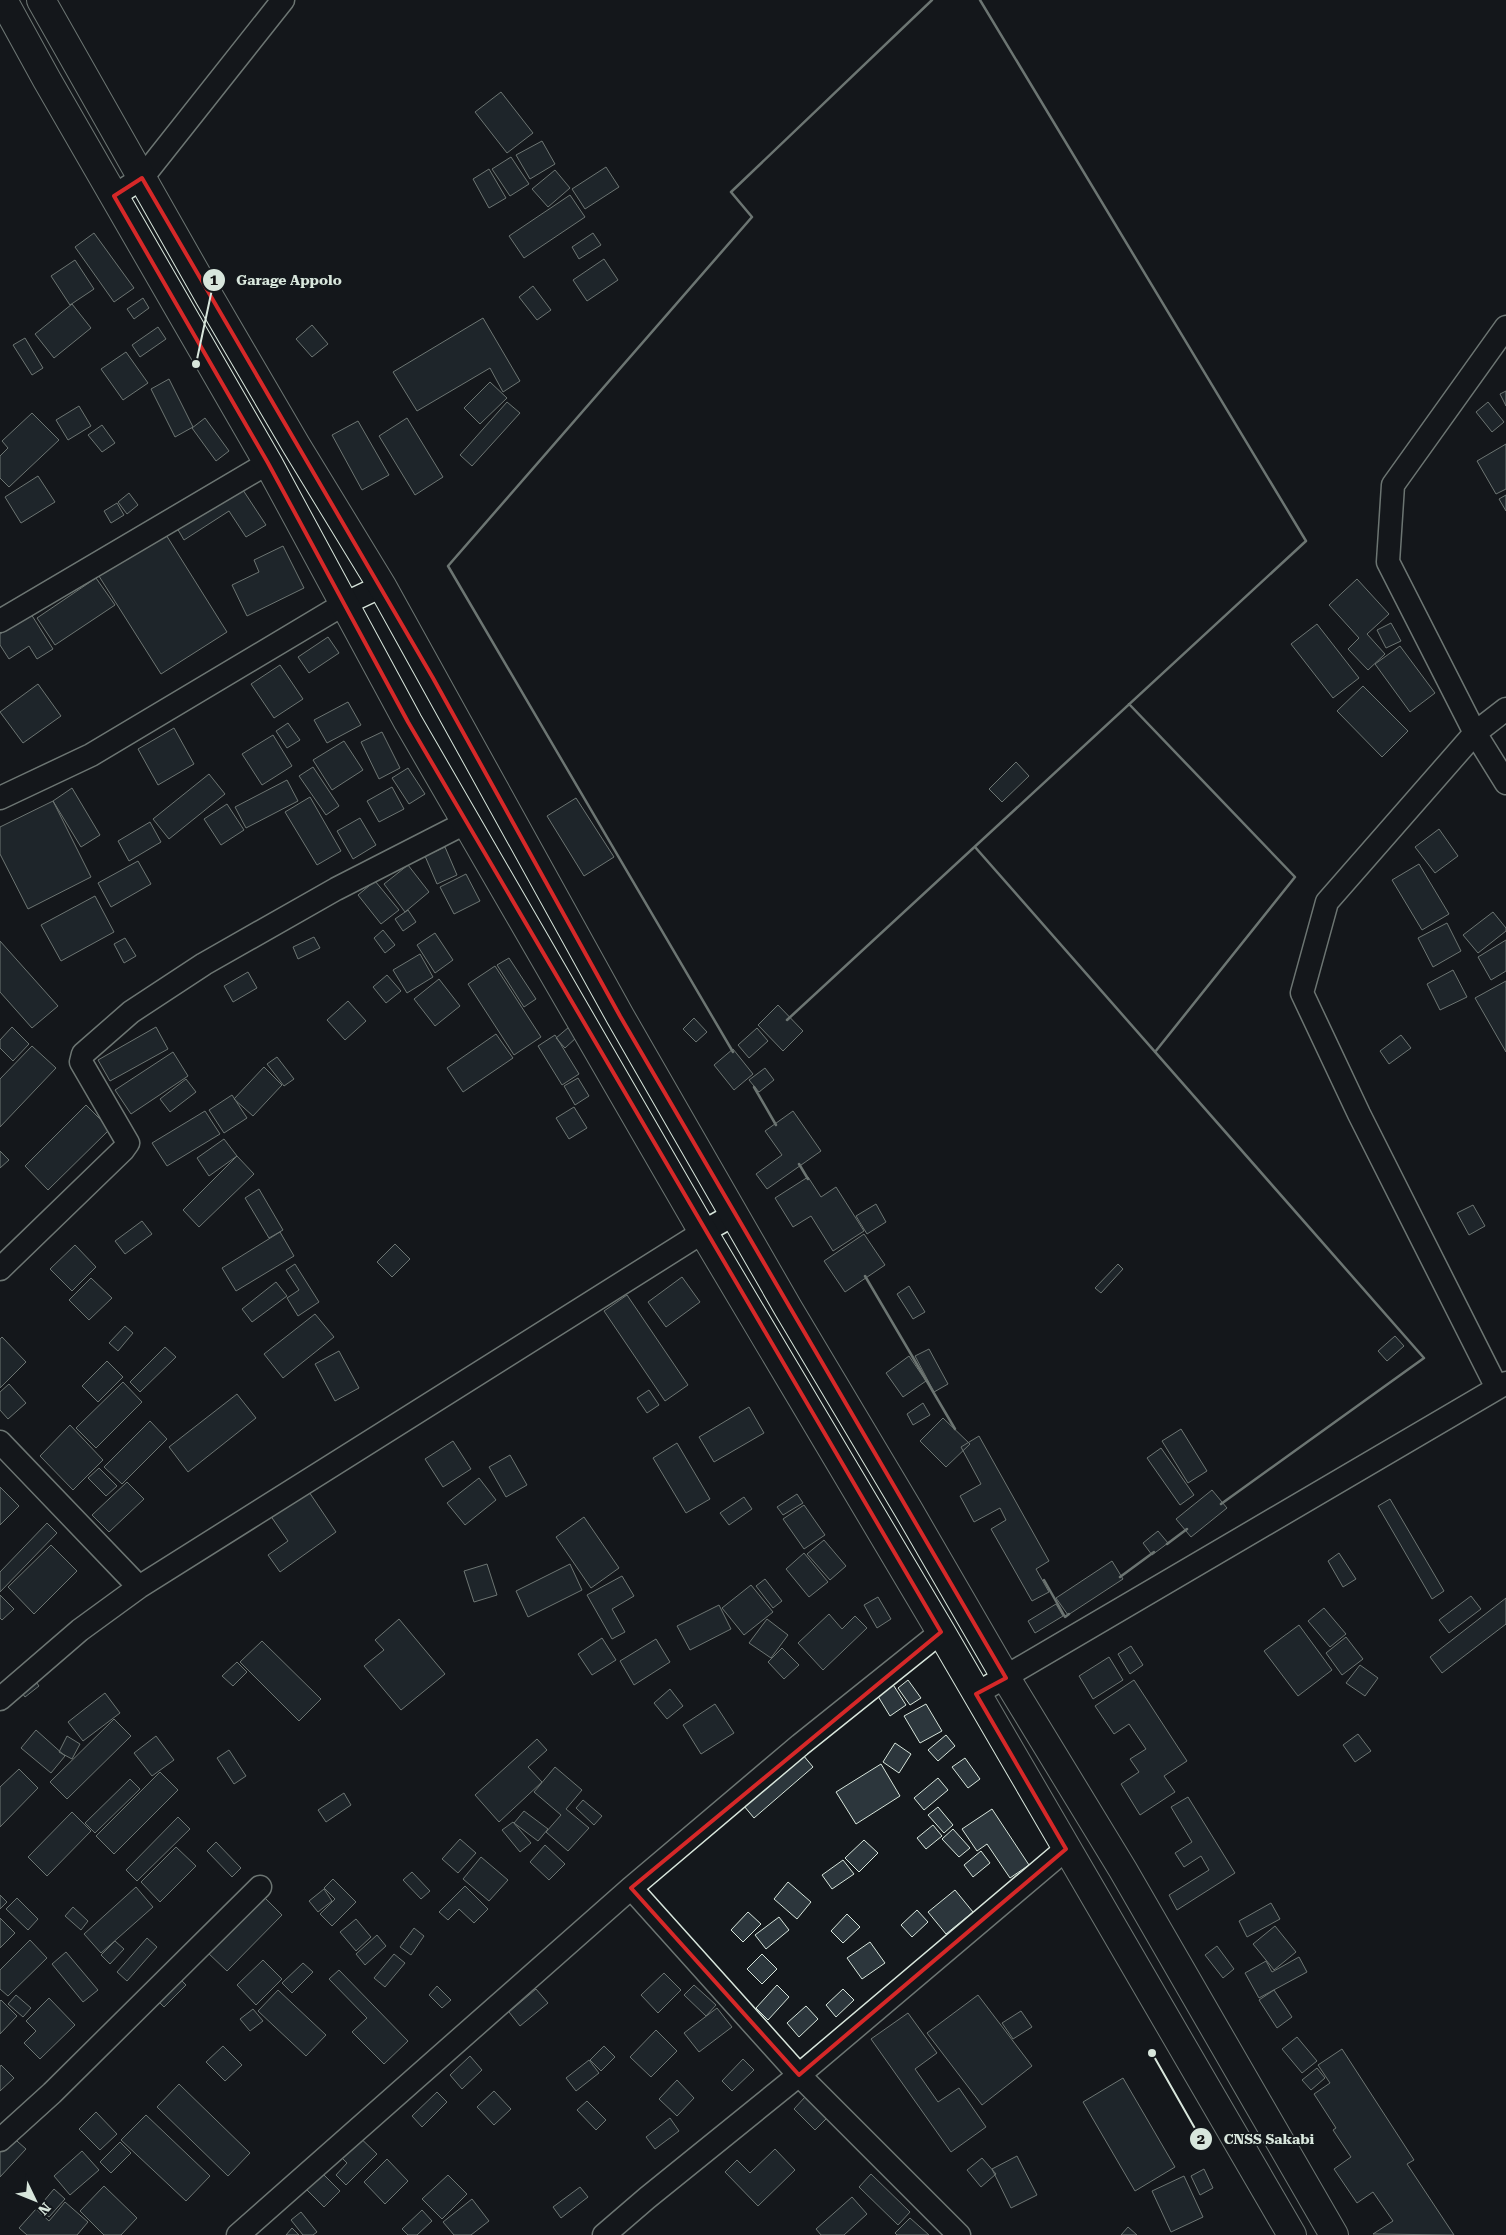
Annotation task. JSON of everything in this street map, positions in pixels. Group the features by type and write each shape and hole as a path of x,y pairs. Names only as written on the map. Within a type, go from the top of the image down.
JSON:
{"main road":[{"path":"3,0 268,463 408,722 703,1232 940,1632 1292,2235"},
{"path":"42,0 286,429 382,586 620,1016 788,1308 908,1508 1006,1678 1123,1870 1334,2235"}],"street":[{"path":"114,196 142,178 283,0"},
{"path":"1506,328 1393,485 1388,562 1475,733 1506,783"},
{"path":"0,621 268,463"},
{"path":"0,798 91,755 344,604 382,586"},
{"path":"976,1694 1501,1386 1359,1114 1302,993 1327,902 1475,733 1506,709"},
{"path":"0,1269 128,1143 81,1062 82,1054 131,1012 204,964 336,889 466,822"},
{"path":"0,1699 80,1630 139,1587 703,1232 735,1214"},
{"path":"0,1442 139,1587"},
{"path":"238,2235 631,1888 800,1745 940,1632"},
{"path":"604,2235 799,2075 1066,1849"},
{"path":"0,2140 52,2093 260,1887"},
{"path":"631,1888 799,2075 959,2235"}],"highlighted area":[{"path":"142,178 433,678 620,1016 1006,1678 976,1694 1066,1849 799,2075 631,1888 941,1632 408,722 268,463 114,196"}],"building":[{"path":"501,92 533,133 507,153 475,112"},
{"path":"542,141 555,164 530,179 516,155"},
{"path":"511,157 529,184 510,196 492,169"},
{"path":"606,167 619,187 585,209 572,189"},
{"path":"489,169 506,198 489,208 473,179"},
{"path":"555,170 570,188 548,207 532,189"},
{"path":"570,195 585,217 524,258 509,236"},
{"path":"94,233 134,288 114,302 75,247"},
{"path":"593,233 601,245 579,259 572,247"},
{"path":"604,259 618,280 587,301 573,280"},
{"path":"75,260 94,289 70,305 51,276"},
{"path":"533,286 551,310 537,320 519,297"},
{"path":"143,298 149,308 134,319 127,309"},
{"path":"72,304 91,328 54,358 35,334"},
{"path":"483,318 520,381 503,392 490,368 417,411 393,372"},
{"path":"312,325 328,344 312,357 296,339"},
{"path":"158,327 166,339 140,357 132,345"},
{"path":"25,338 43,368 32,375 13,345"},
{"path":"126,352 148,383 123,400 101,369"},
{"path":"169,379 193,427 175,437 151,389"},
{"path":"490,382 507,398 480,424 464,408"},
{"path":"1506,391 1506,406 1500,394"},
{"path":"507,402 520,413 472,466 460,455"},
{"path":"1488,402 1504,422 1492,432 1476,412"},
{"path":"79,406 91,426 68,440 56,420"},
{"path":"32,413 59,440 9,487 0,478 0,456 8,448 2,441"},
{"path":"205,418 229,451 216,461 192,428"},
{"path":"407,418 443,477 415,495 379,436"},
{"path":"358,421 389,475 362,490 332,435"},
{"path":"102,425 115,443 102,452 88,435"},
{"path":"1506,444 1506,489 1496,494 1477,461"},
{"path":"38,476 55,502 21,523 5,497"},
{"path":"241,487 266,525 246,537 229,511 184,540 177,528"},
{"path":"129,493 138,505 127,514 118,502"},
{"path":"1506,495 1506,511 1499,499"},
{"path":"117,503 124,515 111,523 104,511"},
{"path":"163,530 227,632 161,674 97,573"},
{"path":"283,546 304,588 247,616 232,585 259,572 254,560"},
{"path":"96,578 115,605 55,645 37,618"},
{"path":"1357,579 1389,614 1367,634 1385,654 1368,670 1348,649 1359,638 1329,605"},
{"path":"31,614 53,649 37,659 29,646 9,659 0,645 0,634"},
{"path":"1391,623 1401,641 1386,648 1377,630"},
{"path":"1317,624 1359,678 1333,698 1291,644"},
{"path":"328,637 339,653 309,673 298,657"},
{"path":"1400,646 1435,693 1410,712 1375,664"},
{"path":"280,665 303,699 274,718 251,684"},
{"path":"38,684 61,716 23,743 0,712"},
{"path":"1363,686 1408,731 1382,757 1337,711"},
{"path":"348,702 361,725 327,743 314,720"},
{"path":"288,723 300,740 287,748 276,731"},
{"path":"174,728 194,764 158,785 138,749"},
{"path":"382,732 400,768 379,779 361,742"},
{"path":"273,735 292,766 262,785 242,754"},
{"path":"344,741 363,770 332,790 313,760"},
{"path":"1016,762 1029,776 1002,802 989,789"},
{"path":"313,767 339,806 326,815 299,776"},
{"path":"408,768 425,794 409,804 392,778"},
{"path":"209,774 225,794 169,839 153,819"},
{"path":"287,780 298,801 246,828 235,807"},
{"path":"392,787 404,809 379,822 367,801"},
{"path":"72,788 100,835 81,847 53,801"},
{"path":"310,797 341,851 317,865 285,812"},
{"path":"576,798 614,857 584,876 547,816"},
{"path":"53,801 91,877 28,909 0,854 0,827"},
{"path":"227,804 244,830 221,845 204,819"},
{"path":"360,818 376,845 353,859 337,831"},
{"path":"150,822 161,842 129,861 118,841"},
{"path":"1439,829 1458,856 1435,873 1415,847"},
{"path":"445,847 457,875 437,884 425,856"},
{"path":"138,861 151,884 111,907 98,883"},
{"path":"1419,864 1449,914 1422,930 1392,880"},
{"path":"408,865 429,892 405,912 384,884"},
{"path":"466,874 480,901 454,914 440,887"},
{"path":"375,881 399,910 381,924 358,895"},
{"path":"95,896 114,932 61,961 41,925"},
{"path":"408,910 416,922 403,931 395,919"},
{"path":"1493,912 1506,928 1506,931 1478,953 1463,935"},
{"path":"1447,923 1461,951 1433,967 1418,938"},
{"path":"383,930 395,945 385,953 374,938"},
{"path":"435,933 453,960 435,973 417,945"},
{"path":"314,937 320,948 298,959 293,947"},
{"path":"125,938 136,956 124,963 114,944"},
{"path":"1506,940 1506,971 1491,980 1478,957"},
{"path":"0,941 58,1006 32,1028 0,992"},
{"path":"420,954 433,977 407,993 393,970"},
{"path":"509,958 536,999 524,1007 497,965"},
{"path":"495,966 541,1037 514,1055 468,984"},
{"path":"1453,970 1467,997 1440,1010 1427,984"},
{"path":"248,972 257,988 233,1002 224,986"},
{"path":"387,975 401,991 386,1003 373,987"},
{"path":"439,979 460,1006 435,1026 414,999"},
{"path":"1506,981 1506,1052 1475,998"},
{"path":"348,1001 366,1021 345,1040 327,1020"},
{"path":"778,1005 803,1031 783,1051 758,1025"},
{"path":"694,1018 707,1032 696,1042 683,1029"},
{"path":"12,1027 29,1044 13,1061 0,1048 0,1040"},
{"path":"156,1027 168,1049 110,1081 98,1060"},
{"path":"569,1027 577,1037 565,1048 556,1038"},
{"path":"757,1028 768,1041 749,1058 738,1045"},
{"path":"496,1034 513,1058 463,1092 447,1068"},
{"path":"555,1035 579,1074 562,1085 538,1046"},
{"path":"1401,1035 1411,1048 1389,1064 1380,1051"},
{"path":"32,1046 56,1068 0,1127 0,1079"},
{"path":"733,1049 753,1074 734,1090 714,1065"},
{"path":"173,1052 188,1076 131,1114 115,1090"},
{"path":"277,1057 294,1079 284,1086 267,1064"},
{"path":"264,1067 282,1085 253,1116 234,1099"},
{"path":"765,1068 774,1080 759,1092 749,1080"},
{"path":"578,1078 589,1096 575,1105 564,1086"},
{"path":"186,1079 196,1092 170,1112 160,1099"},
{"path":"232,1095 247,1118 224,1133 209,1110"},
{"path":"86,1105 110,1129 48,1190 25,1166"},
{"path":"574,1107 587,1128 569,1139 556,1118"},
{"path":"205,1111 220,1134 167,1166 152,1143"},
{"path":"793,1111 821,1151 767,1189 756,1174 782,1155 765,1131"},
{"path":"224,1139 237,1156 209,1176 197,1158"},
{"path":"0,1151 9,1160 0,1168"},
{"path":"237,1156 254,1174 199,1227 183,1210"},
{"path":"808,1177 821,1197 836,1187 864,1231 833,1251 811,1216 793,1227 775,1198"},
{"path":"259,1189 283,1230 269,1238 245,1198"},
{"path":"876,1204 886,1222 867,1234 856,1216"},
{"path":"1473,1205 1485,1226 1469,1235 1457,1213"},
{"path":"142,1221 152,1234 125,1254 115,1241"},
{"path":"280,1232 294,1256 236,1291 222,1268"},
{"path":"864,1234 885,1265 845,1292 824,1261"},
{"path":"395,1244 410,1259 392,1277 377,1262"},
{"path":"75,1245 96,1267 72,1291 50,1269"},
{"path":"295,1264 319,1302 298,1316 287,1298 299,1290 286,1270"},
{"path":"1118,1264 1123,1269 1101,1293 1095,1288"},
{"path":"682,1277 700,1302 666,1327 648,1302"},
{"path":"91,1278 112,1298 89,1320 69,1300"},
{"path":"276,1282 287,1296 252,1322 242,1309"},
{"path":"909,1286 925,1312 913,1319 897,1294"},
{"path":"627,1295 688,1385 665,1401 604,1311"},
{"path":"315,1314 334,1337 283,1378 264,1354"},
{"path":"125,1326 133,1333 118,1351 109,1343"},
{"path":"1395,1336 1404,1346 1387,1361 1378,1351"},
{"path":"2,1337 26,1362 0,1388 0,1339"},
{"path":"165,1347 176,1357 140,1392 130,1382"},
{"path":"929,1349 948,1384 934,1392 915,1356"},
{"path":"339,1351 359,1388 335,1401 315,1364"},
{"path":"909,1356 926,1381 903,1397 886,1373"},
{"path":"107,1361 123,1377 98,1402 82,1386"},
{"path":"123,1382 142,1402 96,1448 76,1428"},
{"path":"9,1384 26,1403 8,1419 0,1410 0,1392"},
{"path":"649,1390 659,1405 647,1413 637,1398"},
{"path":"237,1394 256,1418 188,1472 169,1447"},
{"path":"923,1403 930,1415 913,1425 907,1414"},
{"path":"749,1407 764,1433 714,1462 699,1437"},
{"path":"943,1418 970,1444 946,1467 920,1441"},
{"path":"150,1421 167,1439 122,1484 104,1467"},
{"path":"70,1425 103,1460 73,1490 40,1456"},
{"path":"1181,1429 1207,1471 1188,1483 1162,1441"},
{"path":"979,1436 1049,1561 1036,1569 1049,1592 1032,1601 991,1529 1006,1520 1000,1508 974,1522 960,1496 981,1484 961,1447"},
{"path":"453,1441 471,1469 443,1487 425,1459"},
{"path":"677,1443 710,1499 686,1513 653,1458"},
{"path":"1161,1448 1194,1495 1180,1505 1147,1458"},
{"path":"510,1455 527,1485 506,1497 489,1467"},
{"path":"99,1468 117,1486 106,1496 88,1478"},
{"path":"479,1478 496,1500 465,1525 447,1503"},
{"path":"127,1482 144,1499 109,1532 92,1515"},
{"path":"0,1487 19,1506 0,1525"},
{"path":"307,1489 336,1532 280,1572 268,1555 288,1541 270,1515"},
{"path":"1212,1490 1227,1508 1191,1537 1176,1519"},
{"path":"797,1494 803,1503 783,1515 777,1507"},
{"path":"744,1497 752,1509 729,1525 720,1513"},
{"path":"1390,1499 1444,1591 1432,1599 1378,1506"},
{"path":"804,1505 825,1535 804,1549 783,1519"},
{"path":"584,1517 619,1568 591,1588 556,1537"},
{"path":"47,1523 57,1533 0,1592 0,1572"},
{"path":"1158,1531 1168,1543 1152,1555 1143,1543"},
{"path":"824,1540 846,1566 830,1580 807,1554"},
{"path":"51,1545 77,1571 34,1614 8,1587"},
{"path":"804,1553 828,1582 809,1597 786,1569"},
{"path":"1339,1553 1356,1579 1343,1587 1328,1561"},
{"path":"1112,1561 1123,1579 1068,1615 1056,1598"},
{"path":"487,1564 497,1595 474,1602 464,1571"},
{"path":"570,1564 582,1590 528,1617 516,1591"},
{"path":"622,1576 634,1596 612,1609 625,1632 612,1639 587,1595"},
{"path":"765,1579 782,1601 773,1608 756,1586"},
{"path":"751,1585 773,1612 744,1635 722,1608"},
{"path":"0,1595 14,1609 2,1620 0,1618"},
{"path":"1471,1596 1481,1609 1449,1633 1439,1620"},
{"path":"878,1597 891,1619 877,1628 864,1605"},
{"path":"1506,1598 1506,1624 1442,1673 1430,1657"},
{"path":"1056,1604 1063,1616 1035,1633 1028,1621"},
{"path":"719,1605 731,1629 690,1650 677,1626"},
{"path":"1324,1608 1346,1634 1330,1647 1308,1621"},
{"path":"829,1614 842,1629 855,1616 867,1628 823,1670 798,1643"},
{"path":"399,1619 445,1674 401,1710 364,1666 384,1650 375,1640"},
{"path":"767,1619 788,1635 771,1658 749,1643"},
{"path":"1299,1625 1332,1670 1298,1696 1264,1651"},
{"path":"1346,1637 1363,1659 1342,1675 1326,1653"},
{"path":"602,1638 616,1660 592,1675 578,1654"},
{"path":"656,1639 670,1662 634,1685 620,1661"},
{"path":"262,1641 321,1699 299,1721 240,1662"},
{"path":"1131,1646 1143,1665 1130,1674 1118,1654"},
{"path":"782,1648 799,1665 784,1679 768,1662"},
{"path":"1109,1657 1123,1680 1093,1699 1079,1676"},
{"path":"237,1662 247,1672 233,1686 222,1676"},
{"path":"1360,1665 1378,1678 1365,1696 1346,1683"},
{"path":"31,1675 39,1686 25,1697 17,1686"},
{"path":"908,1680 921,1698 910,1705 898,1688"},
{"path":"1134,1680 1187,1761 1164,1776 1175,1792 1140,1815 1121,1784 1139,1772 1130,1759 1146,1749 1129,1724 1114,1734 1095,1706"},
{"path":"892,1683 906,1705 890,1716 876,1693"},
{"path":"670,1689 683,1706 667,1719 654,1703"},
{"path":"105,1693 120,1713 83,1741 68,1722"},
{"path":"715,1704 734,1733 701,1754 683,1725"},
{"path":"926,1704 942,1731 920,1743 904,1716"},
{"path":"114,1719 131,1736 67,1799 50,1782"},
{"path":"36,1730 65,1756 51,1773 21,1748"},
{"path":"1358,1734 1371,1751 1355,1762 1343,1745"},
{"path":"946,1735 955,1746 938,1761 928,1750"},
{"path":"67,1736 80,1744 72,1759 59,1752"},
{"path":"156,1736 174,1760 152,1776 134,1753"},
{"path":"537,1739 547,1750 528,1767 542,1782 499,1822 475,1795"},
{"path":"895,1743 911,1754 899,1773 883,1762"},
{"path":"229,1750 246,1776 234,1784 217,1758"},
{"path":"803,1755 813,1767 754,1818 744,1806"},
{"path":"965,1758 980,1779 968,1788 952,1767"},
{"path":"881,1764 900,1796 856,1824 836,1792"},
{"path":"555,1767 582,1790 566,1809 589,1828 568,1851 546,1832 561,1815 534,1792"},
{"path":"19,1769 38,1788 0,1827 0,1787"},
{"path":"160,1772 178,1790 114,1854 96,1836"},
{"path":"938,1778 948,1790 924,1810 914,1798"},
{"path":"130,1779 140,1789 95,1833 85,1823"},
{"path":"344,1793 351,1805 326,1822 318,1810"},
{"path":"1188,1797 1235,1873 1177,1910 1169,1895 1209,1870 1201,1856 1184,1867 1175,1853 1192,1842 1171,1807"},
{"path":"583,1800 602,1816 594,1825 576,1808"},
{"path":"938,1807 953,1825 944,1833 928,1815"},
{"path":"992,1809 1029,1865 1010,1878 987,1844 977,1851 962,1829"},
{"path":"524,1811 548,1829 538,1841 514,1823"},
{"path":"72,1812 91,1831 47,1876 28,1857"},
{"path":"178,1817 190,1829 137,1881 126,1870"},
{"path":"513,1822 531,1843 520,1852 502,1830"},
{"path":"933,1825 942,1836 926,1849 917,1838"},
{"path":"953,1829 970,1848 959,1857 942,1839"},
{"path":"460,1839 476,1853 458,1873 442,1859"},
{"path":"864,1840 878,1853 859,1872 845,1858"},
{"path":"216,1842 241,1868 232,1877 207,1851"},
{"path":"545,1845 565,1864 549,1880 530,1862"},
{"path":"176,1847 196,1866 160,1902 141,1882"},
{"path":"981,1851 990,1863 973,1877 964,1865"},
{"path":"481,1857 508,1880 489,1901 463,1879"},
{"path":"843,1860 854,1874 832,1889 822,1875"},
{"path":"412,1872 430,1891 421,1899 403,1880"},
{"path":"333,1879 356,1902 332,1926 320,1914 335,1899 324,1888"},
{"path":"788,1882 811,1902 797,1919 774,1899"},
{"path":"465,1886 488,1909 474,1923 459,1909 448,1920 439,1912"},
{"path":"136,1887 153,1907 101,1953 84,1934"},
{"path":"324,1889 332,1901 318,1912 309,1901"},
{"path":"955,1890 973,1912 946,1934 928,1912"},
{"path":"0,1895 7,1902 0,1909"},
{"path":"263,1896 282,1915 227,1971 207,1952"},
{"path":"17,1898 38,1919 28,1930 6,1909"},
{"path":"1271,1903 1280,1919 1247,1937 1239,1921"},
{"path":"73,1907 88,1921 81,1930 65,1916"},
{"path":"917,1910 928,1922 912,1937 901,1925"},
{"path":"748,1912 761,1924 743,1942 731,1930"},
{"path":"847,1914 860,1927 843,1943 831,1931"},
{"path":"779,1917 789,1930 766,1949 755,1935"},
{"path":"0,1918 15,1933 0,1948"},
{"path":"356,1919 371,1937 356,1951 340,1932"},
{"path":"1275,1926 1296,1952 1274,1970 1253,1944"},
{"path":"414,1928 424,1936 411,1955 400,1947"},
{"path":"377,1935 386,1946 365,1965 356,1954"},
{"path":"147,1938 157,1947 127,1981 117,1972"},
{"path":"30,1940 47,1958 8,1996 0,1989 0,1970"},
{"path":"115,1941 124,1949 110,1964 101,1955"},
{"path":"870,1942 885,1963 862,1979 847,1958"},
{"path":"1217,1946 1234,1969 1223,1978 1205,1955"},
{"path":"66,1952 98,1990 83,2002 52,1964"},
{"path":"394,1954 405,1963 385,1987 374,1978"},
{"path":"762,1954 777,1969 762,1984 747,1969"},
{"path":"1299,1957 1307,1972 1259,1998 1245,1973 1266,1961 1272,1972"},
{"path":"263,1960 282,1979 256,2005 237,1985"},
{"path":"303,1963 313,1972 292,1993 282,1983"},
{"path":"339,1970 408,2041 384,2064 352,2032 367,2018 329,1979"},
{"path":"664,1973 681,1990 658,2013 641,1995"},
{"path":"176,1975 186,1985 164,2007 154,1997"},
{"path":"694,1985 716,2005 706,2016 684,1995"},
{"path":"777,1985 789,1997 768,2020 756,2008"},
{"path":"437,1986 451,2000 442,2008 429,1995"},
{"path":"536,1989 548,2003 520,2026 509,2012"},
{"path":"843,1989 854,2000 836,2017 826,2005"},
{"path":"278,1990 326,2035 306,2056 258,2011"},
{"path":"1274,1990 1292,2017 1277,2028 1259,2000"},
{"path":"16,1995 31,2008 23,2017 8,2004"},
{"path":"978,1995 1032,2066 982,2105 927,2033"},
{"path":"49,1998 75,2025 40,2059 24,2043 36,2031 26,2021"},
{"path":"0,2001 17,2016 0,2034"},
{"path":"806,2006 818,2019 799,2037 787,2023"},
{"path":"717,2008 732,2027 699,2052 684,2033"},
{"path":"253,2009 263,2021 250,2031 240,2019"},
{"path":"1021,2011 1032,2027 1013,2039 1002,2023"},
{"path":"908,2013 937,2053 915,2069 938,2102 959,2088 986,2127 951,2152 871,2039"},
{"path":"656,2030 677,2051 651,2077 630,2057"},
{"path":"1297,2037 1317,2061 1302,2073 1282,2049"},
{"path":"223,2046 242,2065 225,2081 206,2062"},
{"path":"604,2046 615,2057 601,2071 590,2060"},
{"path":"1342,2049 1414,2160 1407,2164 1454,2235 1373,2234 1393,2221 1373,2192 1357,2203 1334,2169 1351,2157 1333,2130 1336,2128 1314,2094 1330,2083 1318,2065"},
{"path":"470,2056 482,2070 462,2089 450,2075"},
{"path":"743,2059 754,2070 732,2091 722,2081"},
{"path":"589,2060 599,2073 576,2091 566,2078"},
{"path":"1,2065 14,2078 0,2091 0,2067"},
{"path":"1317,2068 1325,2078 1311,2090 1302,2080"},
{"path":"1123,2078 1175,2167 1135,2191 1083,2102"},
{"path":"677,2080 694,2098 677,2116 659,2099"},
{"path":"179,2084 250,2153 228,2176 157,2107"},
{"path":"494,2091 511,2109 494,2125 477,2107"},
{"path":"437,2092 447,2102 422,2127 412,2116"},
{"path":"805,2097 827,2118 815,2130 794,2109"},
{"path":"587,2101 606,2120 596,2130 577,2110"},
{"path":"96,2112 117,2134 100,2150 79,2129"},
{"path":"146,2115 210,2176 186,2201 121,2140"},
{"path":"670,2118 679,2131 655,2149 646,2137"},
{"path":"351,2129 377,2154 346,2185 336,2175 347,2163 332,2148"},
{"path":"9,2134 26,2149 0,2177 0,2144"},
{"path":"120,2142 131,2153 111,2173 100,2162"},
{"path":"775,2149 795,2170 758,2206 725,2172 737,2160 750,2173"},
{"path":"82,2151 99,2170 70,2195 54,2176"},
{"path":"1017,2156 1037,2195 1011,2208 992,2169"},
{"path":"982,2158 996,2174 981,2187 967,2170"},
{"path":"387,2159 408,2181 385,2204 364,2182"},
{"path":"1204,2169 1213,2188 1200,2195 1191,2176"},
{"path":"320,2171 340,2191 324,2207 304,2187"},
{"path":"871,2174 910,2212 898,2225 859,2187"},
{"path":"448,2175 467,2194 442,2219 422,2199"},
{"path":"1184,2176 1203,2217 1171,2232 1152,2191"},
{"path":"104,2186 137,2218 121,2235 104,2235 80,2211"},
{"path":"580,2187 588,2197 561,2218 553,2207"},
{"path":"54,2189 65,2199 49,2217 38,2208"},
{"path":"852,2197 867,2214 844,2235 821,2235 816,2229"},
{"path":"472,2199 489,2221 471,2235 454,2235 443,2222"},
{"path":"65,2202 88,2222 77,2235 27,2235 19,2228 36,2209 49,2221"},
{"path":"422,2210 432,2221 417,2235 408,2235 402,2229"},
{"path":"301,2212 317,2232 313,2235 303,2235 291,2220"},
{"path":"910,2218 929,2235 897,2235 895,2233"},
{"path":"1128,2227 1137,2235 1121,2235"},
{"path":"292,2228 299,2235 286,2235"}],"wall":[{"path":"733,1052 448,566 752,217 731,192 932,0"},
{"path":"787,1020 1306,541 980,0"},
{"path":"1129,704 1295,877 1155,1052"},
{"path":"975,847 1424,1358 1221,1504"},
{"path":"754,1087 776,1125"},
{"path":"799,1164 808,1179"},
{"path":"865,1276 955,1429"},
{"path":"1167,1544 1187,1529"},
{"path":"1120,1577 1154,1552"},
{"path":"1044,1580 1065,1617 1069,1614"}],"place":[{"name":"Garage Appolo","path":"196,364"},
{"name":"CNSS Sakabi","path":"1152,2053"}]}
